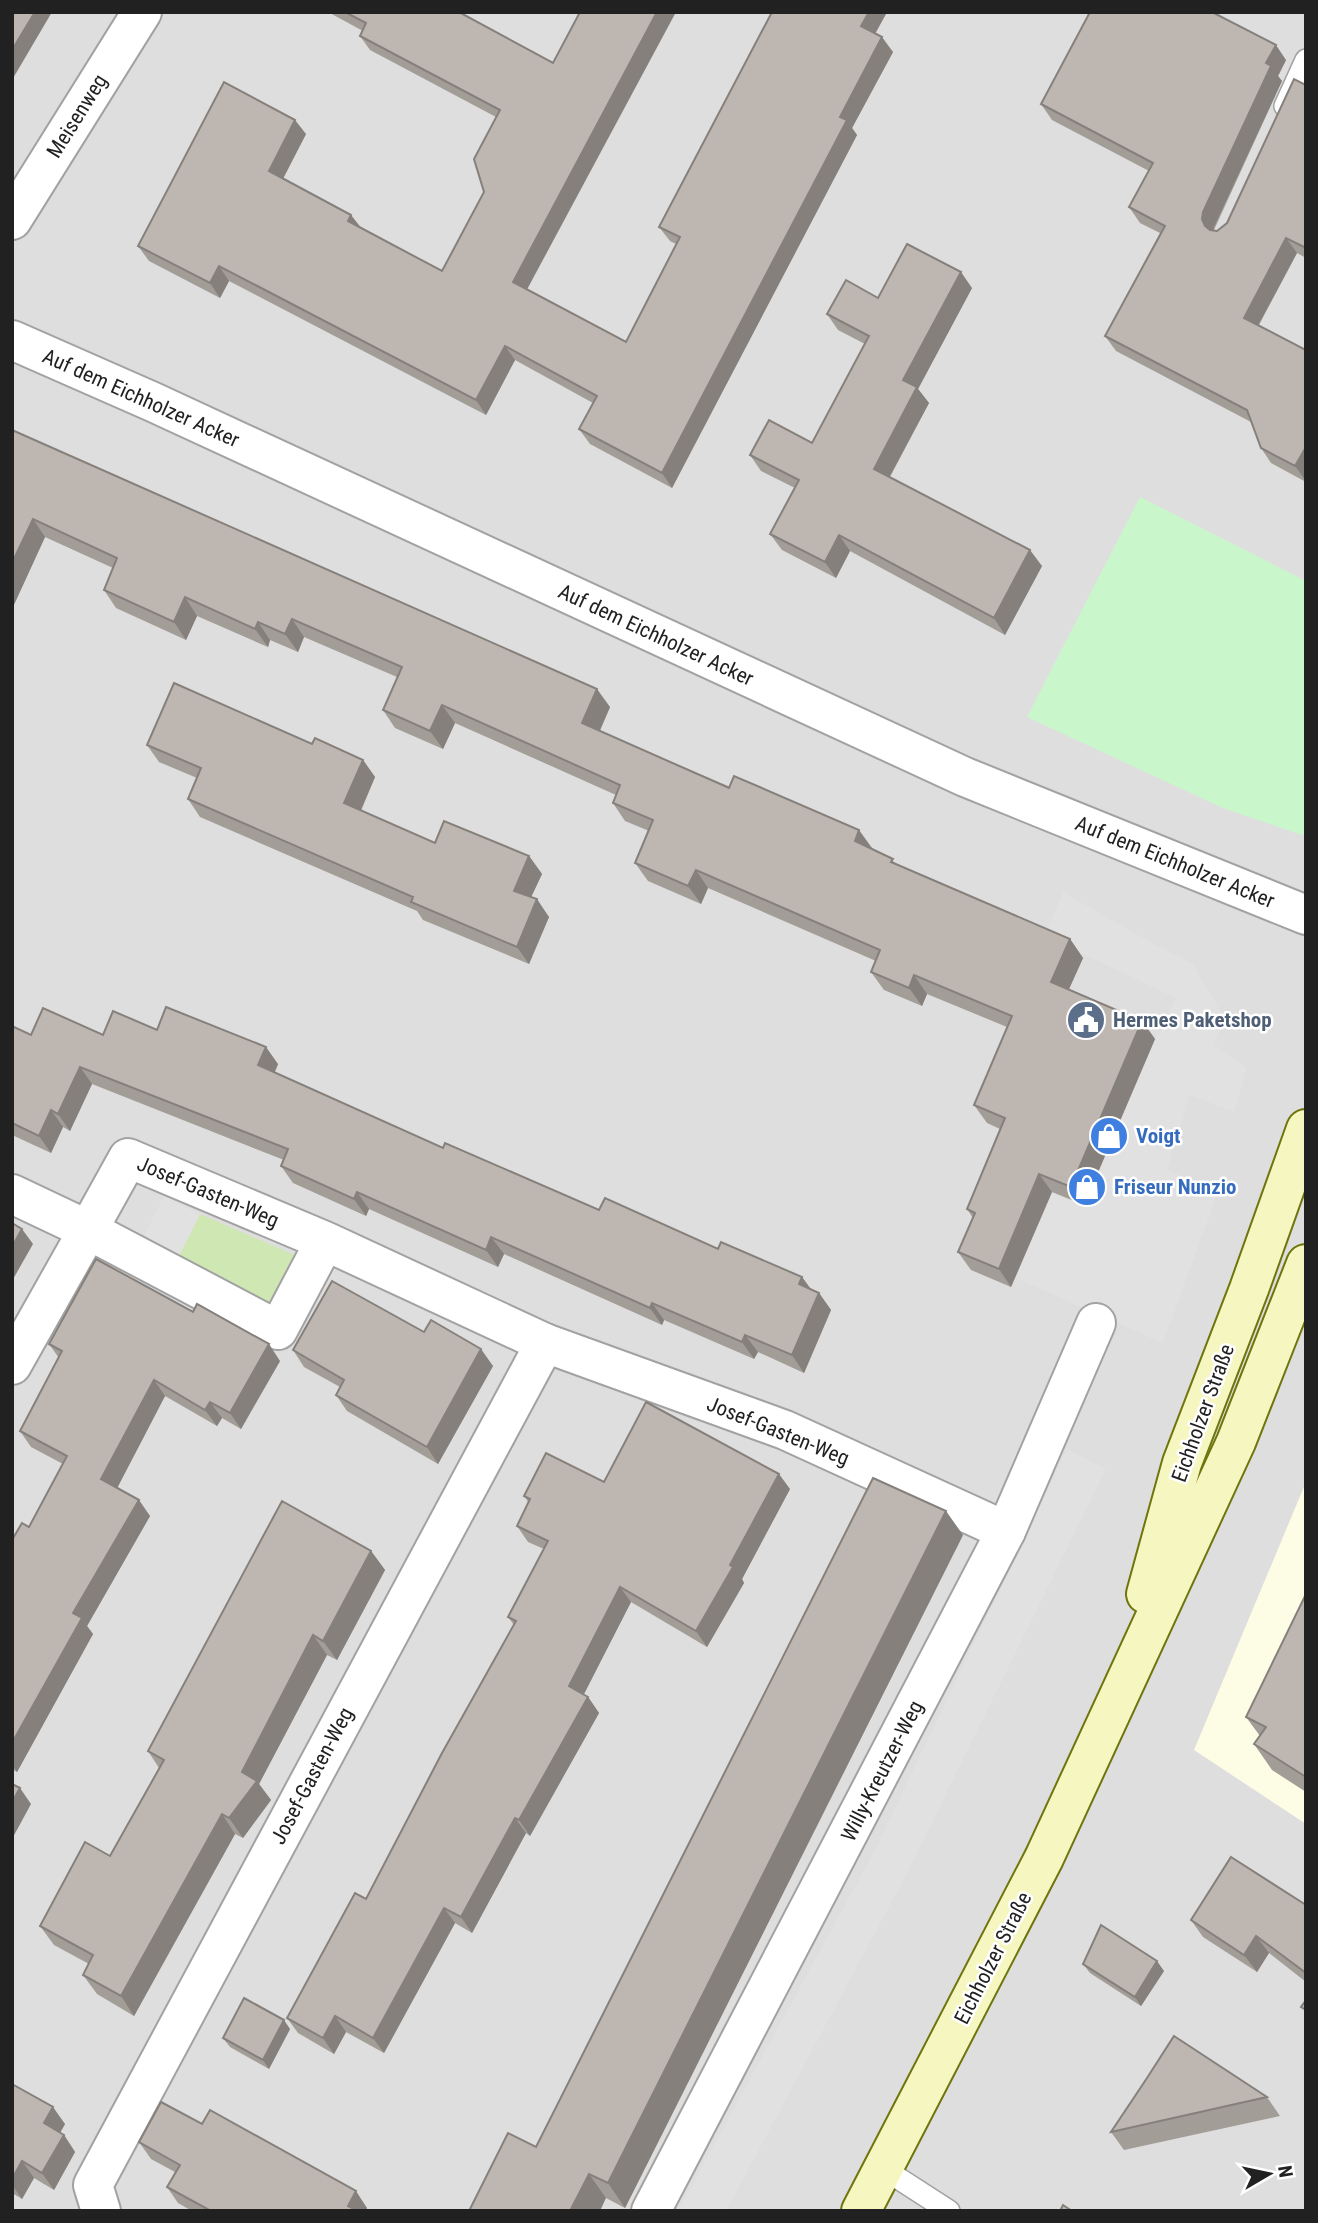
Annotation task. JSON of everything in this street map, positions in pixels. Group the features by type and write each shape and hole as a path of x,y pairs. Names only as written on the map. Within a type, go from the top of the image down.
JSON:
{"main road":[{"name":"Eichholzer Straße","path":"1116,1701 1182,1463 1249,1289 1306,1129"},
{"name":"Eichholzer Straße","path":"861,2211 1044,1858 1236,1443 1306,1264"}],"street":[{"name":"Meisenweg","path":"12,220 142,12"},
{"name":"Auf dem Eichholzer Acker","path":"12,340 178,413 965,778 1306,915"},
{"name":"Josef-Gasten-Weg","path":"12,1365 128,1158 325,1241 545,1343 785,1430 1006,1531"},
{"path":"12,1194 88,1230 278,1330 325,1241"},
{"name":"Willy-Kreutzer-Weg","path":"651,2211 1006,1531 1096,1323"},
{"name":"Josef-Gasten-Weg","path":"101,2211 93,2185 545,1343"}],"lane":[{"path":"1277,122 1304,70"},
{"path":"884,2169 949,2211"}],"shaded area":[{"path":"12,12 1306,12 1306,2211 12,2211"},
{"path":"1063,892 1192,963 1224,1017 1214,1044 1247,1068 1234,1112 1190,1095 1167,1170 1218,1192 1163,1343 1016,1278 1052,1193 1084,1207 1156,1037 1176,998 1045,936"},
{"path":"164,1196 200,1214 178,1258 142,1240"},
{"path":"1067,1449 1106,1469 907,1873 726,2211 678,2211 875,1850"},
{"path":"1306,1482 1306,1824 1194,1750"}],"green space":[{"path":"1140,497 1306,581 1306,833 1302,835 1223,808 1027,717"},
{"path":"200,1214 299,1257 271,1312 178,1258"}],"building":[{"path":"12,12 35,12 12,50"},
{"path":"345,12 459,12 553,63 580,12 657,12 513,282 626,342 680,237 659,227 772,12 869,12 861,26 882,37 840,117 847,120 662,473 579,429 597,396 505,346 476,400 219,266 210,283 138,246 224,82 295,120 269,171 351,215 348,221 442,271 484,192 474,159 500,110 360,36 366,23"},
{"path":"1090,12 1212,12 1276,45 1266,63 1271,66 1203,212 1202,219 1210,230 1217,231 1227,223 1294,79 1306,85 1306,248 1286,238 1244,318 1306,350 1306,447 1295,466 1261,448 1247,410 1105,336 1165,226 1129,207 1153,163 1041,104"},
{"path":"907,244 961,272 903,380 917,387 874,469 1030,550 994,618 839,535 825,562 770,534 799,480 750,455 769,420 812,443 869,336 827,314 846,280 878,298"},
{"path":"12,430 597,689 582,723 729,788 734,776 859,830 855,841 893,859 891,862 1070,939 1051,982 1142,1021 1071,1187 1039,1174 999,1269 958,1252 975,1213 967,1209 1005,1118 974,1105 1012,1016 914,975 909,988 871,972 880,950 696,870 688,886 635,863 653,820 613,803 620,785 442,705 430,731 383,710 402,667 292,619 285,634 258,622 255,629 185,597 174,622 104,590 117,558 33,519 12,563"},
{"path":"174,683 312,744 315,738 363,760 344,803 435,843 444,821 529,856 514,891 537,899 517,947 411,902 413,897 188,799 201,768 147,745"},
{"path":"166,1007 266,1047 258,1065 443,1148 445,1143 599,1210 605,1198 718,1249 721,1242 802,1277 799,1284 819,1293 792,1355 745,1335 742,1342 652,1303 650,1308 491,1237 486,1250 357,1192 354,1199 281,1166 288,1149 80,1067 58,1114 51,1110 39,1136 12,1123 12,1026 31,1035 43,1008 103,1035 113,1011 157,1030"},
{"path":"12,1223 22,1229 12,1247"},
{"path":"96,1259 193,1312 197,1304 269,1344 230,1413 210,1402 205,1410 154,1380 101,1479 139,1500 73,1613 82,1618 12,1743 12,1540 22,1523 29,1527 67,1456 20,1431 62,1351 49,1344"},
{"path":"332,1281 424,1332 431,1320 481,1349 427,1447 336,1395 344,1380 293,1350"},
{"path":"646,1402 779,1474 730,1565 733,1567 696,1631 620,1587 569,1686 588,1697 519,1820 515,1818 461,1917 444,1908 373,2038 335,2016 323,2038 287,2018 355,1893 366,1899 442,1753 516,1621 508,1617 548,1541 517,1526 530,1499 524,1496 546,1453 604,1482"},
{"path":"873,1478 946,1511 608,2183 589,2174 570,2211 469,2211 508,2133 536,2147"},
{"path":"282,1501 371,1551 323,1641 313,1635 242,1772 257,1781 229,1818 222,1814 121,1996 83,1975 93,1955 40,1926 85,1842 110,1856 164,1760 148,1751"},
{"path":"1305,1596 1306,1777 1254,1744 1266,1727 1246,1717"},
{"path":"12,1784 20,1788 12,1802"},
{"path":"1231,1857 1306,1905 1306,1973 1256,1936 1244,1955 1191,1920"},
{"path":"1101,1925 1157,1961 1135,1997 1083,1964"},
{"path":"244,1998 284,2020 263,2060 223,2038"},
{"path":"1174,2036 1267,2097 1111,2132 1147,2078"},
{"path":"12,2084 53,2107 44,2123 64,2135 42,2173 22,2161 12,2179"},
{"path":"161,2102 202,2124 210,2110 356,2191 348,2206 358,2211 211,2211 167,2187 180,2165 139,2142"},
{"path":"1063,2205 1072,2211 1060,2211"}],"place":[{"name":"Hermes Paketshop","path":"1086,1020"},
{"name":"Voigt","path":"1109,1136"},
{"name":"Friseur Nunzio","path":"1087,1187"}]}
